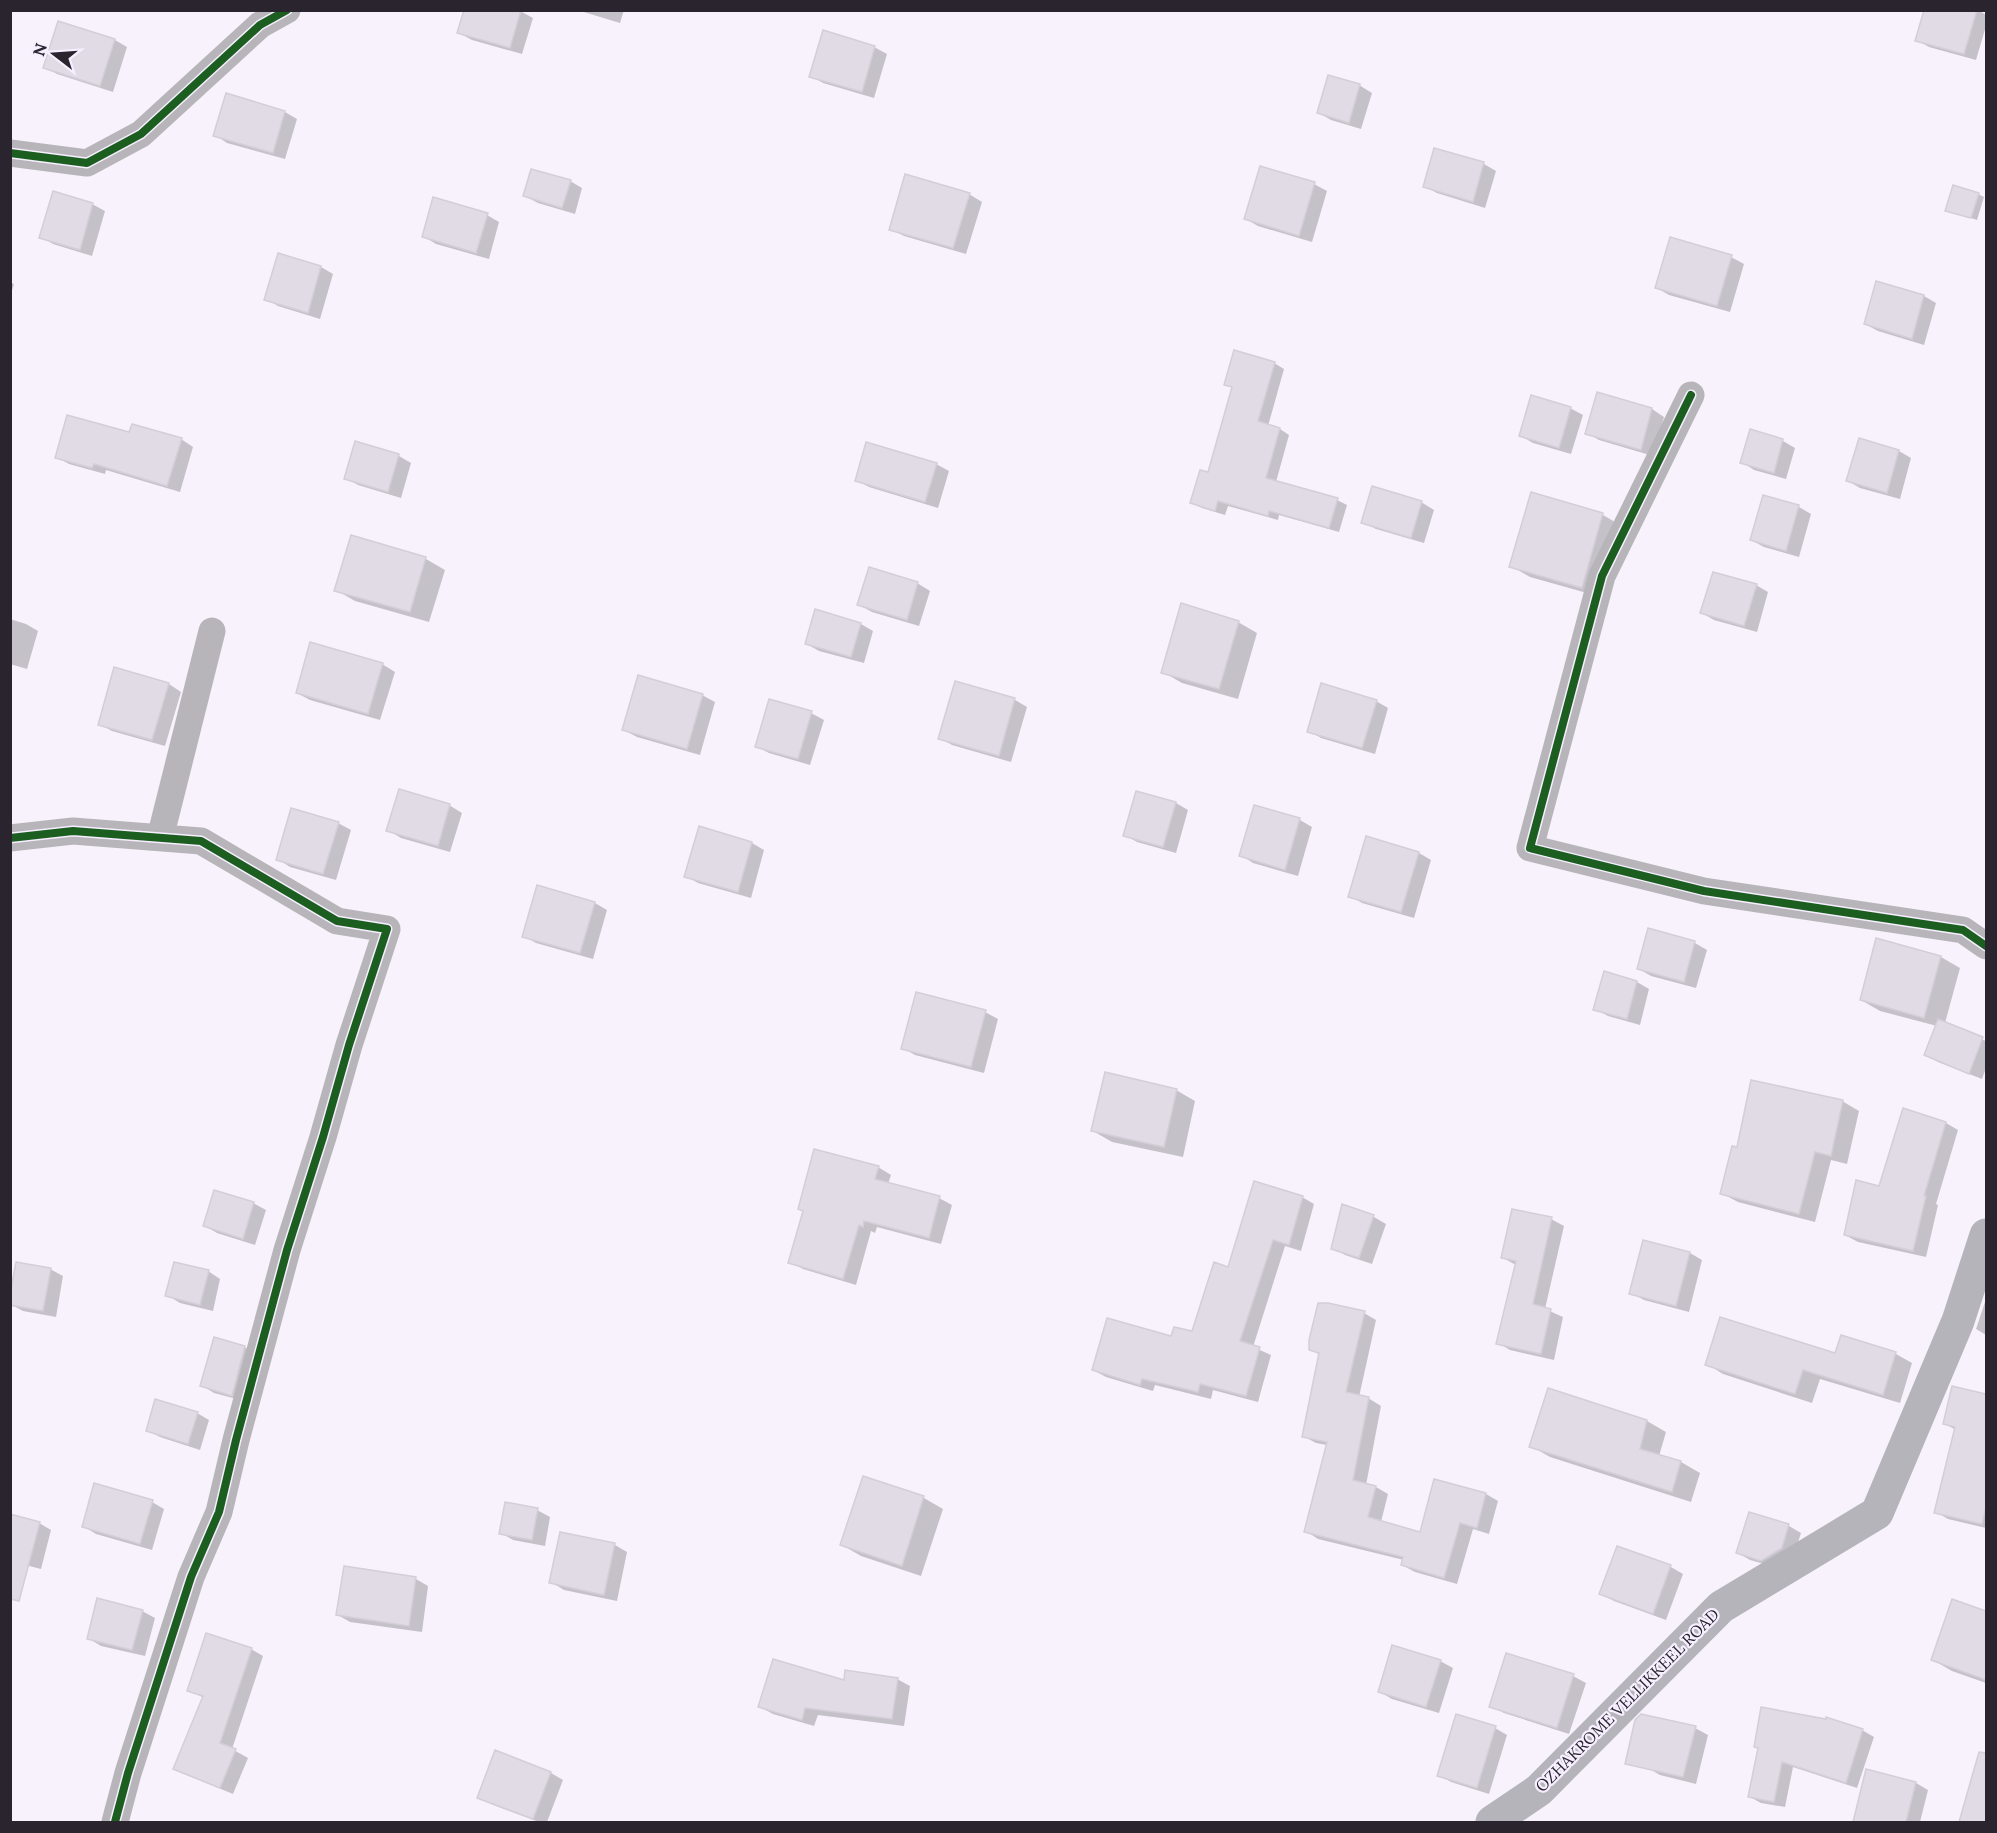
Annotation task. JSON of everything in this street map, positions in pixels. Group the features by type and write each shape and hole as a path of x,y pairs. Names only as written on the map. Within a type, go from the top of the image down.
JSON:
{"main road":[{"name":"OZHAKROME VELLIKKEEL ROAD","path":"1492,1822 1539,1790 1720,1607 1877,1513 1958,1321 1986,1235"}],"street":[{"path":"10,153 87,163 141,134 261,25 288,10"},
{"path":"1691,395 1602,576 1530,848 1704,891 1963,930 1986,946"},
{"path":"160,838 213,631"},
{"path":"10,838 73,831 201,841 337,921 387,929 287,1250 219,1512 191,1577 128,1773 115,1822"}],"building":[{"path":"464,10 521,10 510,48 457,33"},
{"path":"1924,10 1977,10 1964,54 1915,41"},
{"path":"58,21 115,39 100,86 43,68"},
{"path":"823,30 875,46 862,92 809,77"},
{"path":"1328,75 1360,84 1349,123 1317,113"},
{"path":"226,93 285,111 273,153 213,136"},
{"path":"1434,148 1484,162 1473,202 1423,187"},
{"path":"1260,166 1315,182 1299,236 1244,219"},
{"path":"531,169 571,180 562,208 523,196"},
{"path":"905,174 970,193 953,248 889,230"},
{"path":"1953,185 1979,193 1971,218 1945,211"},
{"path":"53,191 93,203 80,250 39,238"},
{"path":"433,197 488,213 476,253 422,237"},
{"path":"1670,237 1732,255 1717,306 1655,288"},
{"path":"278,253 321,266 308,313 264,300"},
{"path":"1876,281 1924,295 1912,339 1864,324"},
{"path":"1234,350 1275,362 1258,421 1280,428 1266,478 1338,498 1329,528 1269,511 1268,516 1218,501 1215,511 1190,503 1200,470 1208,472 1232,387 1224,385"},
{"path":"1597,392 1652,408 1641,450 1585,434"},
{"path":"1531,395 1571,407 1559,448 1519,436"},
{"path":"67,415 129,432 132,424 182,438 167,486 94,464 92,468 55,458"},
{"path":"1750,429 1783,439 1774,473 1740,463"},
{"path":"1859,438 1899,450 1887,493 1846,481"},
{"path":"355,441 399,454 388,492 344,479"},
{"path":"866,442 937,463 925,502 855,481"},
{"path":"1372,486 1422,501 1411,538 1361,523"},
{"path":"1531,492 1603,513 1582,588 1509,567"},
{"path":"1763,495 1799,505 1786,551 1750,540"},
{"path":"351,535 426,557 410,612 334,591"},
{"path":"869,567 918,582 907,620 857,605"},
{"path":"1713,572 1757,584 1744,626 1700,613"},
{"path":"1181,603 1239,621 1219,689 1161,673"},
{"path":"815,609 861,623 851,657 805,644"},
{"path":"310,642 383,663 368,714 296,693"},
{"path":"114,667 169,683 152,740 98,725"},
{"path":"638,675 703,694 687,749 622,730"},
{"path":"955,681 1015,698 999,756 938,739"},
{"path":"1321,683 1377,700 1362,748 1307,732"},
{"path":"769,699 812,711 798,759 755,747"},
{"path":"399,789 450,804 438,846 386,831"},
{"path":"1136,791 1176,802 1163,847 1123,836"},
{"path":"1254,805 1300,818 1285,870 1239,856"},
{"path":"291,808 339,822 323,874 276,860"},
{"path":"699,826 752,842 738,892 684,877"},
{"path":"1366,836 1419,852 1401,912 1348,897"},
{"path":"537,885 595,902 580,953 522,937"},
{"path":"1648,928 1695,941 1684,982 1637,969"},
{"path":"1876,938 1941,956 1924,1018 1860,1000"},
{"path":"1604,971 1637,981 1627,1019 1593,1010"},
{"path":"916,992 986,1010 971,1067 901,1049"},
{"path":"1938,1019 1983,1037 1969,1074 1924,1055"},
{"path":"1105,1072 1177,1089 1164,1147 1091,1131"},
{"path":"1751,1080 1843,1100 1831,1156 1815,1152 1799,1214 1720,1194 1732,1146 1737,1147"},
{"path":"1903,1108 1946,1122 1924,1196 1926,1196 1913,1251 1844,1235 1856,1180 1879,1186"},
{"path":"814,1149 879,1166 875,1179 940,1196 929,1238 864,1221 863,1227 859,1225 843,1279 788,1263 803,1211 798,1209"},
{"path":"1254,1181 1303,1196 1289,1245 1273,1240 1240,1341 1260,1347 1246,1396 1200,1384 1198,1392 1142,1379 1140,1385 1092,1370 1107,1318 1171,1336 1174,1327 1192,1331 1214,1262 1228,1267"},
{"path":"214,1190 254,1202 243,1239 203,1226"},
{"path":"1342,1204 1374,1215 1359,1258 1331,1249"},
{"path":"1512,1209 1552,1217 1533,1304 1551,1309 1541,1354 1496,1344 1516,1261 1501,1258"},
{"path":"1643,1240 1690,1252 1676,1306 1629,1294"},
{"path":"16,1262 51,1268 43,1311 10,1305"},
{"path":"174,1262 209,1270 200,1305 165,1296"},
{"path":"1318,1303 1365,1311 1346,1392 1369,1397 1353,1480 1376,1486 1368,1517 1420,1532 1434,1479 1486,1493 1477,1528 1460,1523 1444,1578 1401,1565 1403,1557 1304,1532 1327,1442 1302,1437 1319,1353 1309,1350 1309,1340"},
{"path":"1720,1317 1835,1353 1841,1335 1896,1352 1883,1395 1803,1370 1795,1394 1705,1365"},
{"path":"214,1337 245,1346 232,1396 200,1386"},
{"path":"1952,1386 1986,1394 1986,1507 1982,1524 1934,1513 1955,1427 1943,1424"},
{"path":"1548,1388 1647,1420 1640,1449 1681,1461 1672,1492 1529,1447"},
{"path":"155,1399 198,1412 188,1444 146,1431"},
{"path":"863,1476 924,1496 902,1566 840,1545"},
{"path":"94,1483 153,1500 140,1544 82,1527"},
{"path":"505,1502 538,1508 532,1540 499,1534"},
{"path":"1749,1512 1789,1524 1782,1548 1761,1561 1736,1553"},
{"path":"10,1514 40,1522 19,1601 10,1599"},
{"path":"560,1532 615,1543 604,1595 549,1583"},
{"path":"1617,1546 1671,1565 1653,1614 1599,1594"},
{"path":"344,1566 416,1577 409,1626 336,1615"},
{"path":"97,1598 143,1610 132,1650 87,1639"},
{"path":"1952,1599 1986,1611 1986,1680 1931,1660"},
{"path":"206,1633 252,1648 220,1743 236,1749 220,1788 173,1769 203,1696 187,1691"},
{"path":"1392,1645 1441,1660 1426,1707 1378,1692"},
{"path":"1506,1653 1574,1674 1557,1728 1489,1707"},
{"path":"773,1659 844,1680 845,1670 898,1678 892,1719 805,1708 802,1720 758,1707"},
{"path":"1761,1707 1826,1719 1826,1717 1863,1729 1846,1783 1782,1762 1774,1802 1748,1797 1758,1748 1754,1747"},
{"path":"1456,1714 1496,1726 1477,1788 1437,1776"},
{"path":"1641,1714 1696,1726 1683,1777 1625,1764 1635,1720"},
{"path":"495,1750 551,1772 533,1819 477,1798"},
{"path":"1979,1752 1986,1753 1986,1822 1959,1822"},
{"path":"1866,1769 1916,1782 1906,1822 1853,1822"}],"cycle path":[{"path":"10,153 87,163 141,134 260,25 287,10"},
{"path":"1691,395 1602,576 1530,848 1704,891 1963,930 1986,946"},
{"path":"10,838 73,831 201,841 337,921 387,929 287,1250 219,1512 191,1577 128,1773 115,1822"}]}
